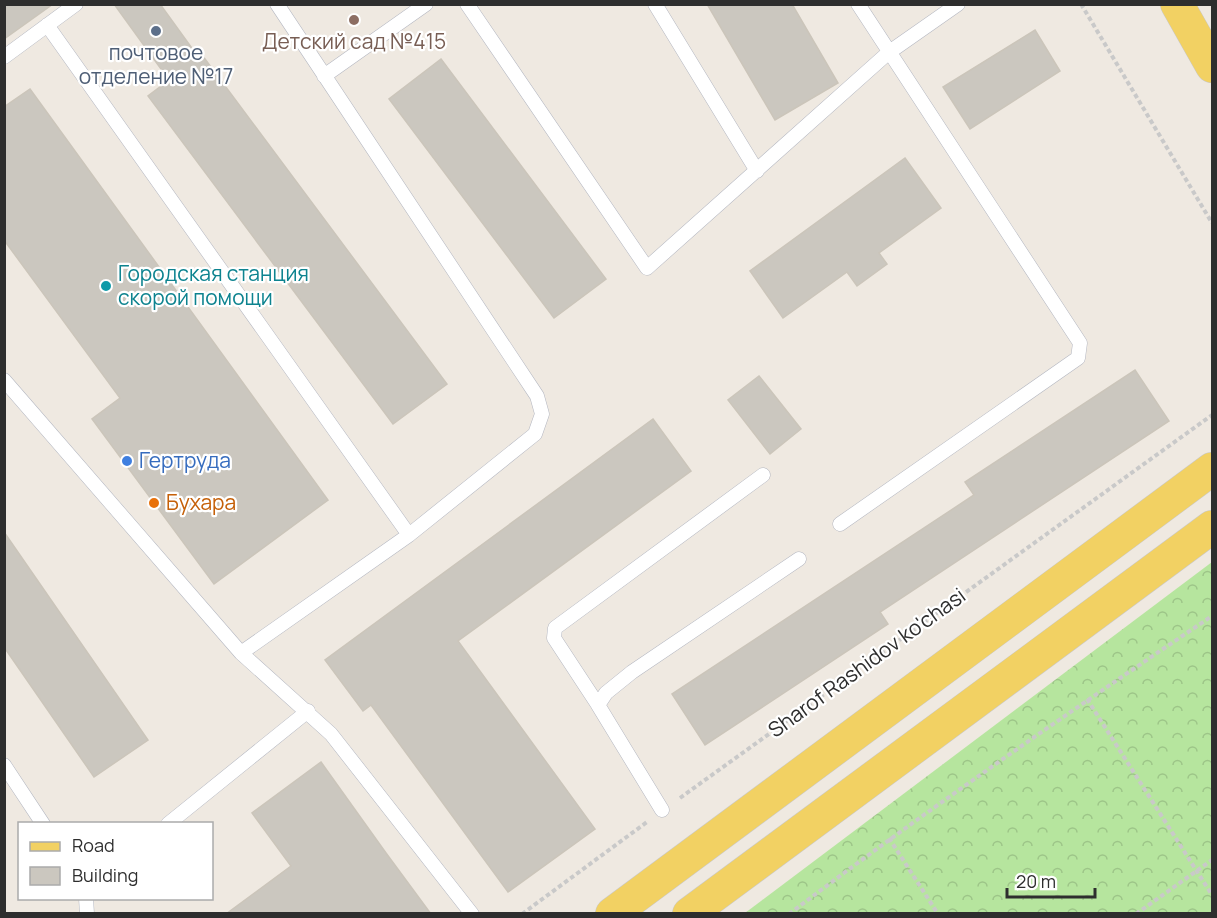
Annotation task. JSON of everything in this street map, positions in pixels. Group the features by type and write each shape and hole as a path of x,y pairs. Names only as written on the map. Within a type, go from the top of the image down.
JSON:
{"main road":[{"path":"1177,4 1212,66"},
{"path":"612,914 1212,469"},
{"path":"688,914 1212,527"}],"lane":[{"path":"4,57 76,4"},
{"path":"241,653 409,535 534,434 542,414 537,396 277,4"},
{"path":"324,76 426,4"},
{"path":"467,4 647,268 888,53 958,4"},
{"path":"655,4 757,171"},
{"path":"840,524 1078,358 1080,343 858,4"},
{"path":"47,25 409,535"},
{"path":"4,380 241,653 332,734 472,914"},
{"path":"662,810 554,638 555,628 763,475"},
{"path":"598,705 606,693 632,672 799,559"},
{"path":"170,822 308,711"},
{"path":"4,765 42,822"}],"path":[{"path":"1081,4 1212,223"},
{"name":"Sharof Rashidov ko'chasi","path":"522,914 662,810 1212,415"},
{"path":"789,914 890,838 1087,699 1212,616"},
{"path":"1087,699 1212,895"},
{"path":"890,838 938,914"},
{"path":"1136,914 1212,860"}],"green space":[{"path":"1212,562 1212,913 745,913"}],"building":[{"path":"4,4 53,4 4,39"},
{"path":"114,4 160,4 199,58 202,55 447,384 393,424 148,96 169,80"},
{"path":"707,4 792,4 838,83 775,120"},
{"path":"1035,30 1060,71 970,129 943,87"},
{"path":"441,59 606,279 554,318 389,99"},
{"path":"30,89 328,500 214,584 92,419 120,398 4,240 4,107"},
{"path":"905,158 941,208 879,253 887,264 857,286 847,272 783,318 750,271"},
{"path":"1135,370 1169,421 880,612 888,624 705,745 672,694 974,495 965,482"},
{"path":"759,376 801,429 770,454 728,400"},
{"path":"653,419 691,471 458,641 595,829 508,892 371,705 363,711 325,660"},
{"path":"4,532 148,740 94,777 4,647"},
{"path":"321,762 431,914 226,914 291,866 252,813"}],"place":[{"name":"Детский сад №415","path":"354,20"},
{"name":"почтовое отделение №17","path":"156,31"},
{"name":"Городская станция скорой помощи","path":"106,286"},
{"name":"Гертруда","path":"127,461"},
{"name":"Бухара","path":"154,503"}]}
